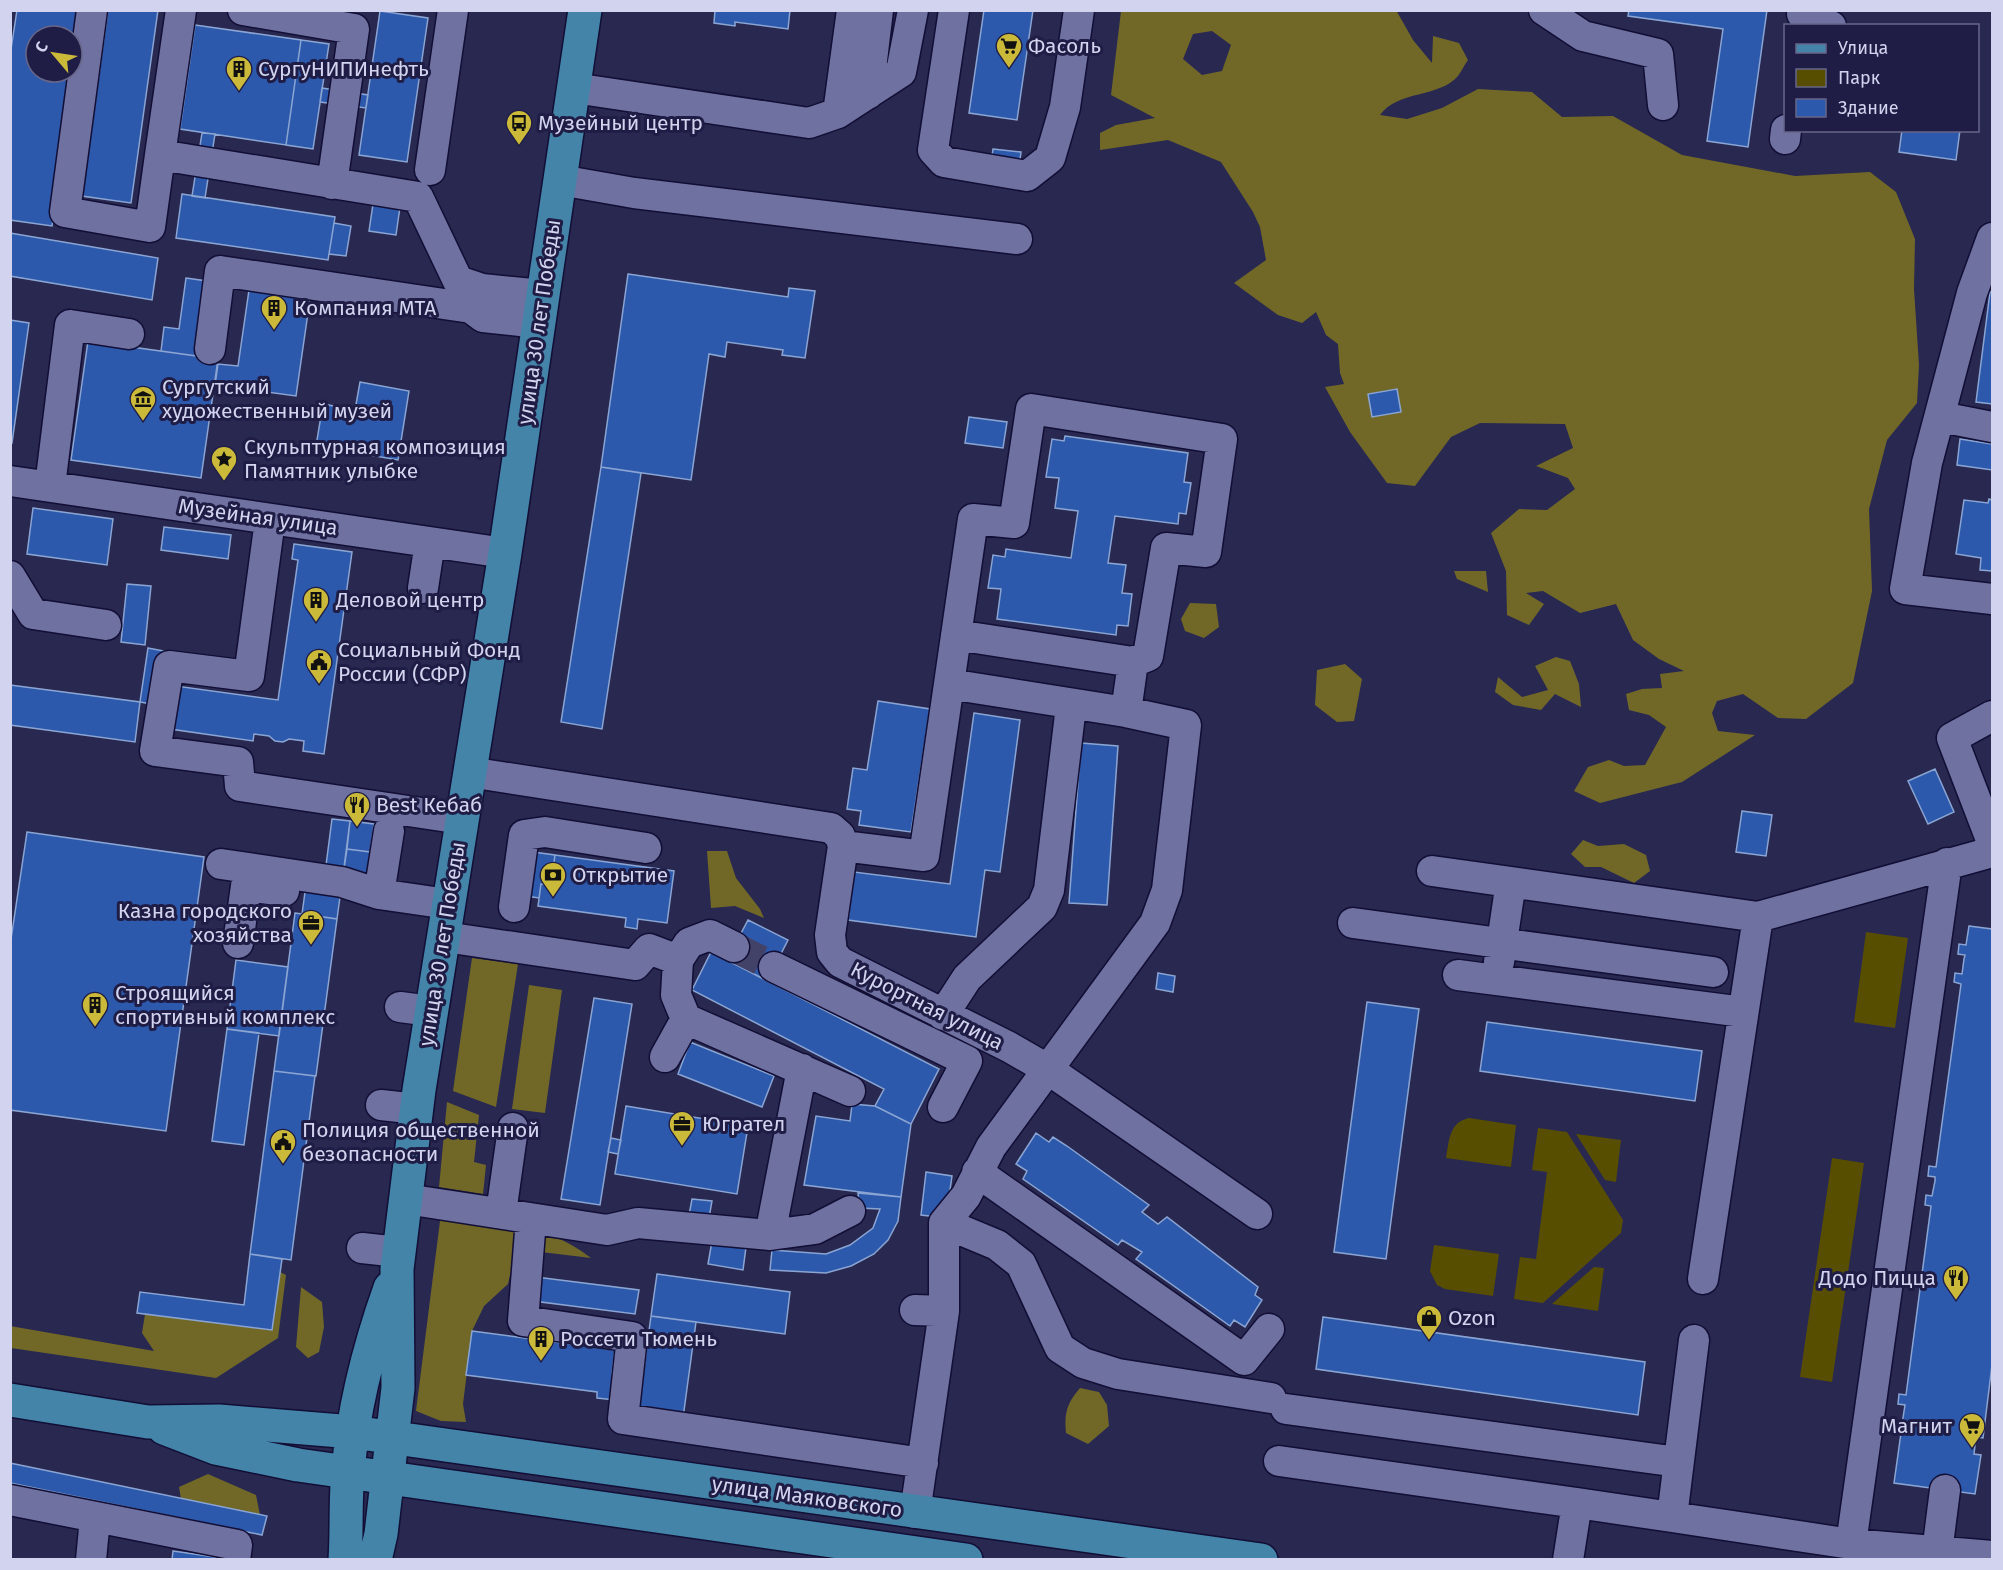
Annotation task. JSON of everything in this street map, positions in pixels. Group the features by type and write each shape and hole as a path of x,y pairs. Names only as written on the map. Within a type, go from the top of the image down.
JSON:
{"main road":[{"name":"улица 30 лет Победы","path":"375,1560 398,1388 398,1261 417,1109 505,553 585,10"},
{"path":"345,1560 348,1473 353,1432 364,1373 398,1261"},
{"name":"улица Маяковского","path":"10,1400 148,1422 219,1421 353,1432 1261,1560"},
{"name":"улица Маяковского","path":"148,1422 216,1448 348,1473 966,1560"}],"street":[{"path":"92,10 65,213 150,227 181,10"},
{"path":"243,10 354,29 332,184"},
{"path":"430,170 453,10"},
{"path":"954,10 933,150 944,162 1027,176 1050,158 1065,107 1079,10"},
{"path":"1544,10 1583,36 1658,54 1663,105"},
{"path":"574,88 809,123 838,113 901,72 878,17"},
{"path":"838,113 878,17"},
{"path":"868,94 878,17"},
{"path":"1802,17 1825,24"},
{"path":"160,155 418,197 458,281 541,309"},
{"path":"560,180 634,193 1017,239"},
{"path":"1992,238 1972,293 1927,463 1905,589 1992,598"},
{"path":"210,349 220,270 471,308 483,317 541,309"},
{"path":"50,486 70,325 129,334"},
{"path":"469,772 818,824 831,828 840,836 843,846 924,856 956,635 973,519 1014,523 1031,409 1222,439 1206,552 1166,548 1148,656 1133,662 956,635"},
{"path":"1941,417 1992,418"},
{"name":"Музейная улица","path":"10,480 505,553"},
{"path":"270,520 249,676 169,666 155,751 238,762 240,786 462,819"},
{"path":"423,588 430,542"},
{"path":"10,576 33,614 106,625"},
{"path":"1126,712 1133,662"},
{"path":"915,1513 923,1462 942,1426 929,1311 944,1223 966,1196 991,1147 1180,891 1186,724 1126,712 1071,706 949,684"},
{"path":"943,1015 967,978 1042,907 1049,890 1071,706"},
{"path":"1992,716 1953,738 1992,842"},
{"path":"532,783 538,793 545,832"},
{"path":"379,894 389,831"},
{"path":"514,907 524,835 545,832 646,848"},
{"name":"Курортная улица","path":"843,846 830,935 832,952 840,962 1009,1047 1048,1070 1257,1214"},
{"path":"1432,871 1758,917 1992,852"},
{"path":"1851,1544 1947,863"},
{"path":"221,864 342,882 379,894 448,904"},
{"path":"1497,980 1511,882"},
{"path":"238,943 246,886 340,899 379,894"},
{"path":"1703,1279 1758,917"},
{"path":"1353,923 1713,972"},
{"path":"734,947 710,935 689,943 678,960 676,995 686,1019 850,1090"},
{"path":"445,937 635,965 649,950 678,960"},
{"path":"774,967 967,1061 943,1107"},
{"path":"1458,975 1743,1012"},
{"path":"400,1007 432,1011"},
{"path":"665,1057 686,1019"},
{"path":"770,1235 802,1069"},
{"path":"381,1105 417,1109"},
{"path":"501,1214 513,1128"},
{"path":"978,1172 1244,1360 1269,1329"},
{"path":"406,1199 607,1230 638,1223 770,1235 815,1229 850,1211"},
{"path":"531,1219 523,1322 632,1337 623,1419 923,1462"},
{"path":"944,1223 997,1245 1021,1264 1060,1348 1083,1363 1118,1374 1279,1403 1678,1462"},
{"path":"362,1248 398,1261"},
{"path":"1672,1517 1694,1340"},
{"path":"1279,1461 1851,1544 1992,1556"},
{"path":"1937,1552 1945,1490"},
{"path":"10,1500 237,1545 235,1560"},
{"path":"1568,1560 1576,1503"},
{"path":"91,1560 95,1518"}],"green space":[{"path":"1866,932 1908,938 1895,1028 1854,1022"},
{"path":"1469,1118 1516,1125 1511,1167 1446,1158 1451,1133 1457,1124"},
{"path":"1538,1128 1567,1132 1623,1220 1621,1233 1543,1303 1514,1299 1520,1257 1536,1259 1547,1172 1532,1170"},
{"path":"1576,1134 1621,1140 1616,1182 1605,1180"},
{"path":"1832,1158 1864,1163 1832,1382 1800,1377"},
{"path":"1434,1245 1499,1254 1493,1296 1445,1289 1437,1285 1430,1271"},
{"path":"1594,1267 1604,1268 1598,1311 1552,1304"}],"shaded area":[{"path":"1396,10 1413,40 1432,63 1433,36 1459,43 1468,60 1458,76 1450,83 1397,101 1380,115 1407,119 1442,108 1478,89 1532,92 1562,117 1613,116 1682,155 1795,176 1870,172 1896,192 1915,239 1914,289 1919,365 1917,403 1887,440 1869,509 1872,591 1853,683 1806,719 1778,718 1743,694 1717,701 1712,713 1718,731 1755,735 1682,782 1600,803 1574,791 1588,767 1609,760 1624,766 1645,765 1666,727 1649,715 1629,710 1626,694 1642,689 1662,688 1660,674 1684,671 1659,659 1633,640 1616,604 1580,613 1543,591 1526,593 1544,604 1529,625 1507,615 1506,571 1491,533 1519,509 1547,510 1575,489 1568,478 1536,466 1573,448 1565,424 1480,423 1451,437 1415,486 1387,483 1350,432 1325,387 1344,384 1340,373 1338,344 1326,335 1316,312 1302,323 1278,315 1234,283 1266,260 1260,227 1221,162 1168,140 1100,150 1100,133 1116,125 1155,118 1111,95 1121,11","holes":["1212,31 1231,45 1222,71 1202,75 1183,59 1193,34","1396,389 1401,412 1372,417 1368,394"]},
{"path":"1454,571 1486,571 1488,592 1457,579"},
{"path":"1190,603 1216,604 1219,627 1204,638 1185,631 1181,619"},
{"path":"1556,657 1570,661 1579,684 1581,707 1555,694 1541,710 1513,705 1495,692 1498,677 1522,697 1548,690 1535,666"},
{"path":"1345,664 1362,679 1354,721 1337,722 1315,705 1317,670"},
{"path":"1583,840 1598,846 1624,844 1646,855 1650,871 1634,883 1601,867 1585,867 1571,854"},
{"path":"707,851 727,851 736,878 760,909 764,918 735,906 711,908"},
{"path":"472,958 518,964 496,1107 453,1091"},
{"path":"529,985 562,990 545,1113 512,1109"},
{"path":"447,1102 479,1115 474,1162 486,1165 483,1194 439,1187"},
{"path":"441,1213 500,1222 539,1231 575,1247 591,1258 516,1249 508,1284 484,1306 472,1331 463,1404 466,1422 441,1421 416,1411"},
{"path":"280,1272 286,1275 278,1338 216,1378 11,1348 10,1326 154,1351 142,1333 145,1314 272,1330"},
{"path":"301,1287 322,1302 324,1327 319,1352 308,1358 296,1347"},
{"path":"1080,1388 1099,1392 1107,1405 1109,1426 1088,1444 1066,1433 1067,1409"},
{"path":"208,1474 256,1495 260,1515 181,1499 179,1487"}],"building":[{"path":"17,10 84,10 82,24 24,24 24,84 73,84 52,226 10,220 10,56"},
{"path":"108,10 158,10 131,203 82,196"},
{"path":"715,10 790,10 788,29 735,22 735,26 714,23"},
{"path":"984,10 1033,10 1017,120 969,113"},
{"path":"1629,10 1767,10 1748,147 1707,141 1723,29 1628,16"},
{"path":"380,11 428,18 407,162 359,155"},
{"name":"СургуНИПИнефть","path":"195,25 301,40 286,145 180,129"},
{"path":"301,40 329,44 313,149 286,145"},
{"path":"322,88 368,95 366,108 320,102"},
{"path":"1902,132 1960,132 1956,160 1899,152"},
{"path":"202,133 215,134 205,198 192,196"},
{"path":"993,149 1021,152 1019,167 991,163"},
{"path":"182,194 335,217 328,260 176,238"},
{"path":"373,204 400,207 396,235 369,231"},
{"path":"334,223 351,226 346,256 329,254"},
{"path":"10,233 158,258 152,300 10,276"},
{"path":"628,274 788,297 789,288 815,291 805,358 782,355 783,350 727,342 725,357 709,354 691,480 601,467"},
{"path":"186,278 207,281 196,356 161,351 164,327 179,329"},
{"name":"Компания MTA","path":"249,290 310,299 296,396 215,385 218,364 238,366"},
{"path":"1990,292 1992,292 1992,404 1976,402"},
{"path":"10,320 29,323 12,443 10,443"},
{"name":"Сургутский художественный музей","path":"88,341 218,359 201,478 71,460"},
{"path":"360,382 409,391 398,460 316,446 323,404 355,410"},
{"path":"1397,389 1401,412 1372,417 1368,394"},
{"path":"969,417 1007,422 1003,448 965,443"},
{"path":"1065,436 1188,453 1184,482 1191,483 1186,514 1179,513 1178,524 1115,516 1108,563 1126,565 1122,593 1132,594 1128,626 1117,625 1116,635 997,619 1001,589 988,588 993,555 1005,557 1006,549 1071,558 1078,511 1055,508 1059,478 1046,477 1052,439 1064,441"},
{"path":"1960,439 1992,444 1992,470 1957,465"},
{"path":"601,467 641,473 602,729 561,722"},
{"path":"1989,499 1992,500 1992,571 1980,570 1981,558 1956,554 1964,500 1988,503"},
{"path":"33,508 113,519 107,565 27,554"},
{"path":"164,527 231,535 228,559 161,550"},
{"name":"Деловой центр","path":"294,544 352,552 324,754 303,751 304,741 289,739 283,742 275,741 269,736 254,734 253,741 170,729 176,686 278,700 298,560 292,559"},
{"path":"127,584 151,586 145,645 121,642"},
{"path":"148,648 164,651 156,705 140,702"},
{"path":"10,685 140,702 135,742 10,725"},
{"path":"878,701 930,709 911,832 859,825 861,811 847,809 853,768 867,770"},
{"path":"974,713 1020,720 1000,872 985,870 976,937 848,920 854,872 950,884"},
{"path":"1081,743 1118,746 1107,905 1069,903"},
{"path":"1935,769 1954,812 1928,824 1908,781"},
{"path":"1742,811 1772,815 1766,856 1736,852"},
{"path":"332,819 350,821 343,875 325,873"},
{"path":"350,821 374,824 370,852 347,849"},
{"name":"Строящийся спортивный комплекс","path":"27,832 204,857 166,1131 10,1110 10,946"},
{"path":"347,849 370,852 367,878 343,875"},
{"path":"533,852 555,855 551,885 541,884 539,898 526,896"},
{"path":"555,855 674,871 667,923 638,919 637,929 625,927 626,918 538,906 541,884 551,885"},
{"path":"308,870 343,875 337,919 302,914"},
{"path":"295,913 337,919 316,1076 274,1071"},
{"path":"748,920 788,940 767,981 727,960"},
{"path":"1969,926 1992,929 1992,1365 1983,1438 1976,1437 1974,1454 1981,1455 1975,1494 1894,1483 1901,1433 1894,1432 1895,1423 1902,1424 1905,1405 1898,1404 1899,1394 1906,1395 1931,1206 1925,1205 1926,1195 1932,1196 1935,1181 1935,1177 1928,1176 1929,1166 1936,1167 1961,984 1954,982 1955,973 1962,974 1965,955 1958,954 1959,944 1966,945"},
{"path":"711,952 939,1069 911,1124 875,1106 884,1089 692,990"},
{"path":"236,960 288,967 279,1036 227,1029"},
{"path":"1158,973 1175,976 1173,992 1156,989"},
{"path":"594,998 632,1004 600,1205 561,1199"},
{"path":"1367,1002 1419,1009 1386,1259 1334,1252"},
{"path":"1487,1022 1702,1051 1695,1101 1480,1071"},
{"path":"227,1029 259,1033 244,1145 212,1141"},
{"path":"690,1042 774,1076 762,1107 678,1074"},
{"name":"Полиция общественной безопасности","path":"274,1071 315,1076 291,1260 250,1254"},
{"path":"852,1104 875,1106 911,1124 901,1197 804,1185 816,1116 850,1121"},
{"name":"Югрател","path":"626,1106 748,1126 737,1194 615,1174"},
{"path":"1036,1133 1049,1142 1053,1137 1067,1146 1149,1205 1142,1212 1158,1224 1167,1217 1258,1287 1255,1295 1262,1300 1245,1327 1234,1320 1230,1326 1136,1259 1142,1252 1122,1240 1118,1245 1023,1179 1027,1171 1016,1164"},
{"path":"611,1138 621,1140 618,1154 608,1152"},
{"path":"926,1172 952,1176 946,1218 921,1215"},
{"path":"858,1193 901,1197 898,1221 888,1240 874,1254 851,1266 826,1273 770,1270 772,1250 826,1254 850,1245 873,1228 880,1209 859,1208"},
{"path":"692,1199 712,1201 709,1218 689,1215"},
{"path":"712,1241 746,1247 743,1270 708,1264"},
{"path":"250,1254 282,1259 272,1330 137,1313 140,1292 244,1305"},
{"path":"657,1274 790,1292 785,1334 651,1316"},
{"path":"536,1277 639,1290 635,1314 533,1301"},
{"path":"651,1316 696,1322 683,1418 638,1412"},
{"path":"1323,1317 1645,1362 1638,1415 1316,1369"},
{"name":"Россети Тюмень","path":"472,1331 615,1350 612,1374 618,1375 615,1400 597,1398 597,1392 466,1375"},
{"path":"10,1463 267,1516 262,1535 10,1483"},
{"path":"173,1551 215,1557 215,1560 172,1560"}],"tunnel":[{"path":"734,947 774,967"}],"place":[{"name":"Фасоль","path":"1009,69"},
{"name":"СургуНИПИнефть","path":"239,92"},
{"name":"Музейный центр","path":"519,146"},
{"name":"Компания MTA","path":"274,331"},
{"name":"Сургутский художественный музей","path":"143,422"},
{"name":"Скульптурная композиция Памятник улыбке","path":"224,482"},
{"name":"Деловой центр","path":"316,623"},
{"name":"Социальный Фонд России (СФР)","path":"319,685"},
{"name":"Best Кебаб","path":"357,828"},
{"name":"Открытие","path":"553,898"},
{"name":"Казна городского хозяйства","path":"311,946"},
{"name":"Строящийся спортивный комплекс","path":"95,1028"},
{"name":"Югрател","path":"682,1147"},
{"name":"Полиция общественной безопасности","path":"283,1165"},
{"name":"Додо Пицца","path":"1956,1301"},
{"name":"Ozon","path":"1429,1341"},
{"name":"Россети Тюмень","path":"541,1362"},
{"name":"Магнит","path":"1972,1449"}]}
